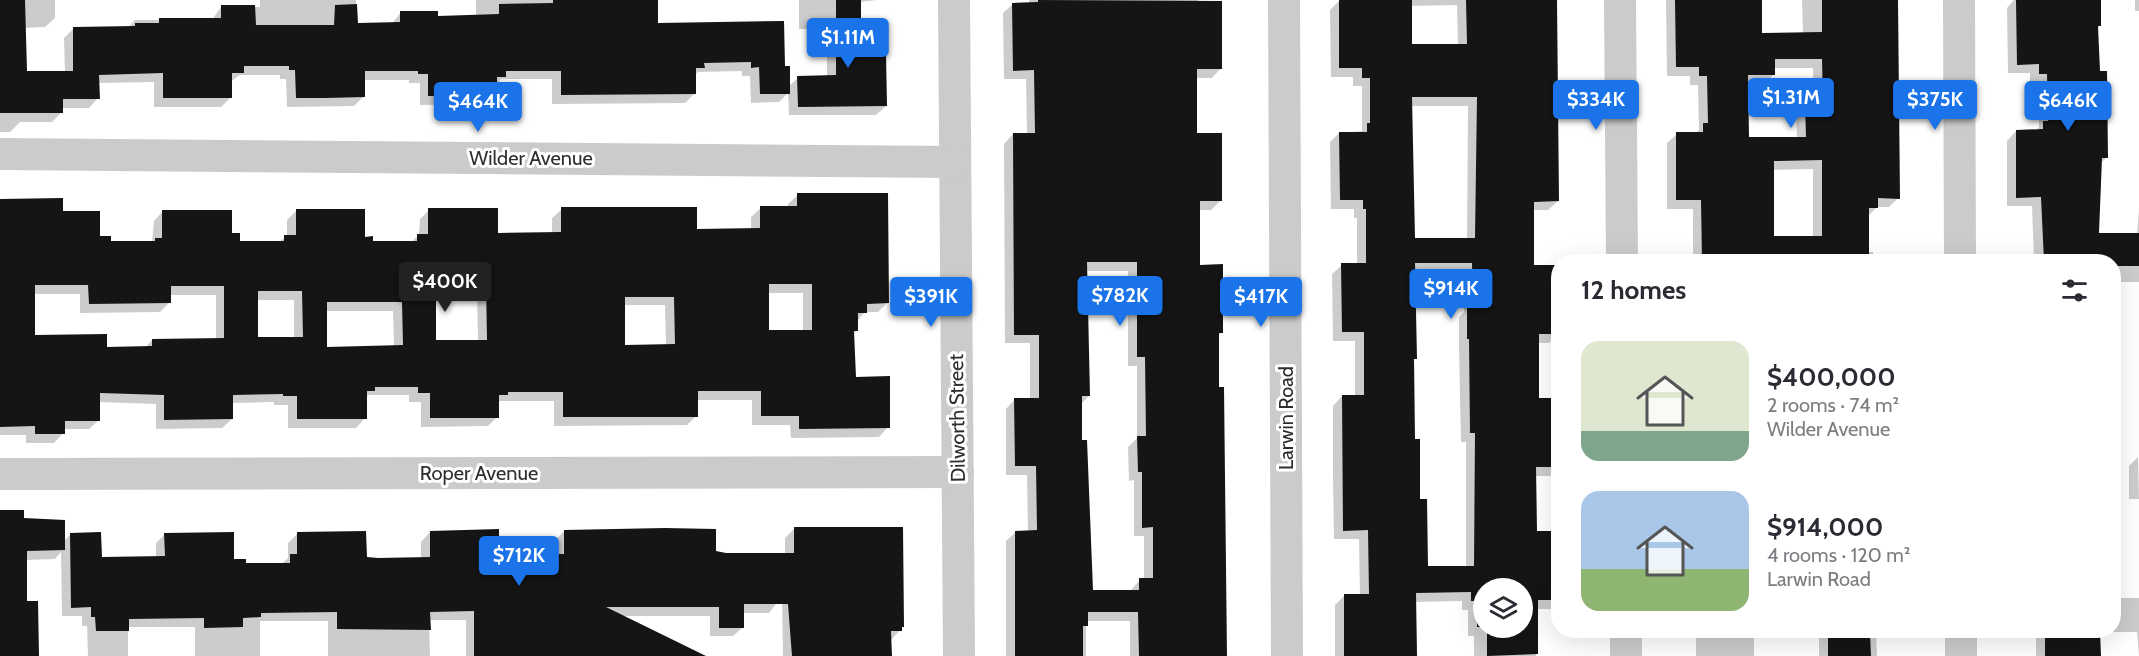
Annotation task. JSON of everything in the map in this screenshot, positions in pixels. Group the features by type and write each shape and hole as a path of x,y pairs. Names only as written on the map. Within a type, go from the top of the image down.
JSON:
{"street":[{"name":"Dilworth Street","path":"954,0 959,656"},
{"name":"Larwin Road","path":"1284,0 1287,656"},
{"path":"1620,0 1622,254"},
{"path":"1959,0 1960,254"},
{"name":"Wilder Avenue","path":"0,153 955,162"},
{"name":"Roper Avenue","path":"0,474 957,472"},
{"path":"1626,638 1626,656"},
{"path":"1960,638 1961,656"}],"building":[{"path":"0,0 25,0 27,71 73,71 73,27 135,26 135,23 159,23 159,18 221,18 221,5 255,5 256,25 334,25 335,5 357,4 358,23 400,22 400,11 438,11 438,16 499,14 499,4 553,3 553,0 658,0 658,23 784,21 785,66 790,66 790,94 760,94 759,67 751,68 751,62 704,63 705,68 696,68 696,94 561,95 561,71 506,71 506,77 497,77 497,96 428,96 428,74 418,74 418,71 365,71 365,97 326,98 296,98 295,70 289,70 289,66 244,66 244,73 232,73 232,98 163,98 163,73 99,75 100,99 63,99 63,113 0,113"},
{"path":"836,0 861,0 861,55 886,54 887,106 798,107 797,76 836,75"},
{"path":"1038,0 1222,1 1222,69 1197,69 1197,133 1222,133 1222,201 1200,201 1200,265 1223,264 1223,333 1219,333 1219,387 1224,387 1227,656 1139,656 1138,612 1088,612 1088,626 1083,626 1083,656 1015,656 1015,531 1037,530 1036,466 1015,466 1014,398 1039,398 1039,335 1014,335 1013,133 1035,133 1034,70 1013,71 1012,3 1038,2","holes":["1087,262 1137,262 1137,357 1145,357 1146,436 1137,436 1138,472 1142,472 1142,528 1153,527 1153,578 1139,578 1139,590 1093,590 1087,440 1082,440 1082,396 1090,396"]},
{"path":"1339,0 1412,0 1412,44 1467,44 1466,0 1557,0 1559,201 1534,202 1534,265 1551,265 1551,334 1539,334 1539,398 1551,398 1551,467 1536,467 1537,531 1551,531 1551,600 1538,600 1538,654 1487,656 1487,638 1533,638 1533,578 1473,578 1473,601 1471,601 1471,592 1416,593 1417,656 1344,656 1344,594 1369,594 1368,530 1343,531 1342,395 1364,395 1364,332 1342,332 1341,263 1366,263 1366,209 1363,209 1363,200 1340,200 1339,132 1367,132 1367,123 1370,123 1370,78 1362,78 1362,68 1339,68","holes":["1412,97 1477,97 1475,238 1415,238","1415,263 1472,263 1473,306 1467,306 1467,339 1469,339 1470,433 1475,433 1474,566 1428,566 1427,499 1420,499 1420,439 1415,439 1414,359 1417,359"]},
{"path":"1675,0 1762,0 1762,33 1822,32 1822,0 1898,0 1900,199 1878,198 1878,208 1869,208 1869,254 1702,254 1701,200 1676,200 1676,132 1703,132 1703,123 1708,123 1707,76 1699,76 1699,67 1676,67","holes":["1775,59 1822,59 1823,103 1805,103 1806,137 1749,137 1748,75 1775,75","1822,160 1822,236 1774,236 1774,161"]},
{"path":"2016,0 2101,0 2101,26 2098,26 2100,71 2107,71 2108,158 2102,158 2099,233 2139,233 2139,266 2121,266 2121,254 2044,254 2041,197 2016,198 2016,130 2043,129 2043,121 2048,121 2047,74 2039,74 2039,64 2017,65"},
{"path":"797,193 888,193 889,303 867,304 867,313 858,313 858,331 854,331 856,377 890,376 890,428 799,429 799,416 761,416 761,391 698,391 698,417 563,417 563,392 508,392 508,395 499,395 499,418 430,418 430,393 418,393 418,387 375,387 375,391 367,391 367,419 297,419 297,396 283,396 283,394 233,395 233,419 164,420 164,395 100,393 100,421 65,421 65,434 35,434 35,426 0,427 0,199 63,198 63,211 100,211 100,236 111,236 111,241 155,241 155,238 162,238 162,210 232,210 232,233 240,233 240,241 284,241 284,235 296,235 296,209 365,209 365,237 373,236 373,241 417,241 417,234 428,234 428,208 498,208 498,233 561,232 561,207 697,207 697,229 760,228 760,206 797,206","holes":["436,283 486,283 487,340 436,340","769,284 812,284 812,330 769,330","35,285 88,285 89,304 171,303 171,286 224,286 224,338 152,339 152,346 107,347 107,334 35,335","258,291 302,291 303,337 258,337","625,297 674,297 675,344 625,345","327,302 402,302 403,345 327,347"]},
{"path":"0,510 24,510 24,518 65,520 65,550 27,551 27,601 38,601 39,656 0,656"},
{"path":"794,527 903,527 904,627 902,631 891,631 892,656 792,656 788,604 744,604 744,628 719,628 719,607 606,607 706,656 474,656 474,611 430,612 431,630 337,629 337,612 261,613 261,617 243,618 243,627 204,628 204,618 129,619 129,631 96,631 95,617 91,617 91,607 71,608 70,533 101,532 102,557 165,556 164,533 234,532 234,559 246,559 246,563 290,563 290,554 297,554 297,532 366,531 367,557 378,558 430,557 430,531 499,529 499,555 564,554 564,530 665,528 716,529 716,551 726,553 794,553"},
{"path":"1828,638 1870,638 1871,656 1828,656"},
{"path":"2045,638 2100,638 2101,656 2045,656"}]}
